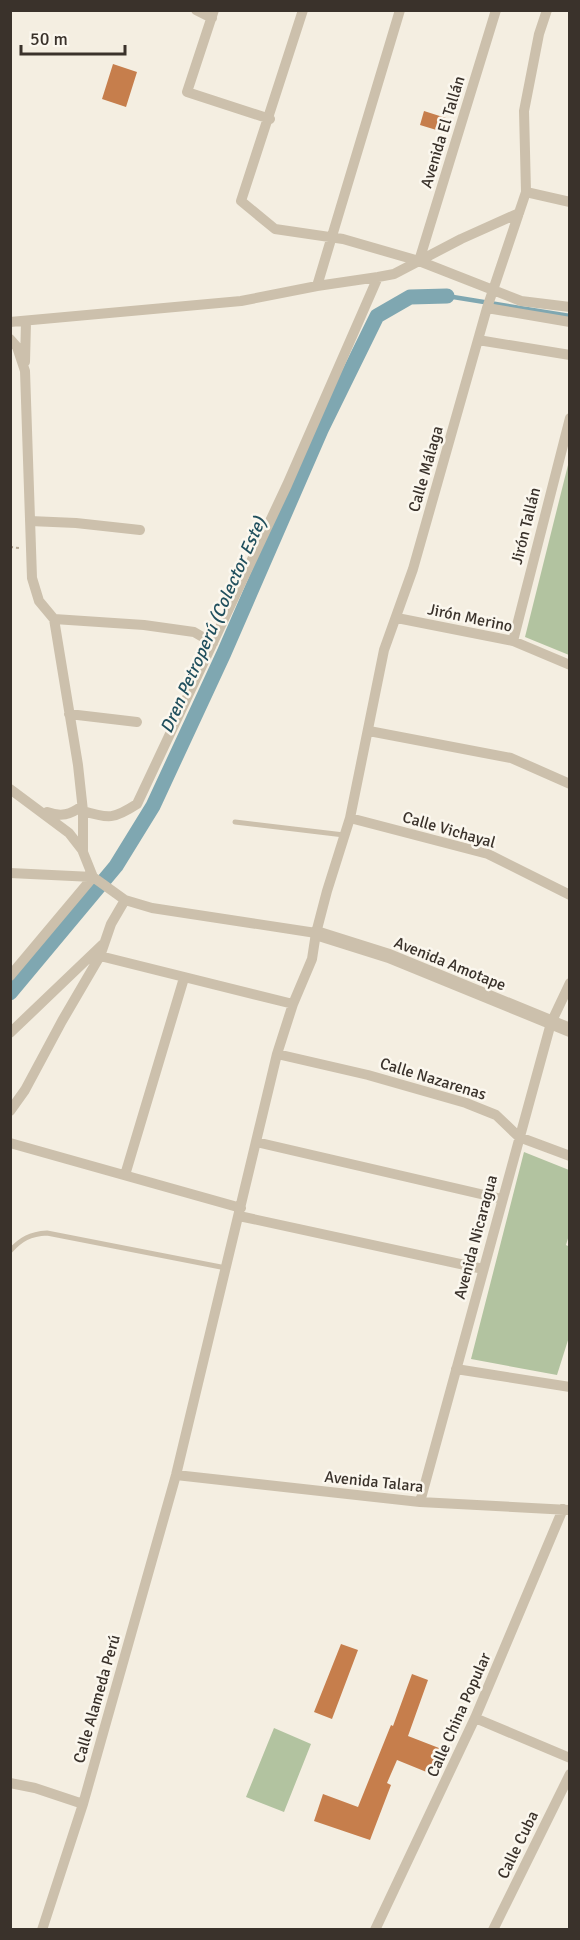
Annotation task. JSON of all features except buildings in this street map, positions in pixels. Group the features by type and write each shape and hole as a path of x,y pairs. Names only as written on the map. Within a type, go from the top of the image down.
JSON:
{"street":[{"path":"196,10 213,14 187,92 270,119"},
{"path":"303,10 270,119 241,201 275,229 343,239 419,261 522,301 570,307"},
{"path":"317,286 400,10"},
{"name":"Avenida El Tallán","path":"419,261 496,10"},
{"name":"Calle Málaga","path":"240,1212 277,1054 293,1004 312,959 316,933 350,818 384,650 413,569 487,308 526,192 524,111 539,34 547,10"},
{"path":"526,192 570,202"},
{"path":"10,322 241,301 394,274 461,239 519,213"},
{"path":"41,810 57,816 83,809 102,817 120,816 137,804 287,485 378,277"},
{"path":"487,308 570,322"},
{"path":"26,321 25,372 32,578 39,601 54,619 78,765 83,809 83,852"},
{"path":"10,339 18,347 25,372"},
{"path":"478,340 570,355"},
{"name":"Jirón Tallán","path":"513,641 566,451 570,418"},
{"path":"30,520 140,530"},
{"name":"Jirón Merino","path":"396,618 513,641 570,665"},
{"path":"54,619 144,625 194,632 213,643"},
{"path":"69,714 137,722"},
{"path":"369,730 511,758 570,784"},
{"path":"10,789 69,833 83,852 93,877 125,900 152,909 316,933"},
{"name":"Calle Vichayal","path":"350,818 488,854 570,895"},
{"path":"10,873 93,877"},
{"path":"10,976 93,877"},
{"path":"10,1111 25,1090 100,956 111,924 125,900"},
{"name":"Avenida Amotape","path":"316,933 389,956 570,1030"},
{"path":"10,1033 105,942"},
{"path":"100,956 293,1004"},
{"path":"125,1175 184,978"},
{"name":"Avenida Nicaragua","path":"420,1502 551,1023 570,983"},
{"name":"Calle Nazarenas","path":"277,1054 368,1075 466,1103 496,1115 519,1137 570,1156"},
{"path":"256,1142 502,1198"},
{"path":"10,1143 125,1175 240,1212 483,1269"},
{"name":"Calle Alameda Perú","path":"42,1929 83,1804 176,1475 240,1212"},
{"path":"456,1369 570,1388"},
{"name":"Avenida Talara","path":"176,1475 420,1502 566,1510"},
{"name":"Calle China Popular","path":"375,1929 476,1718 566,1510"},
{"path":"476,1718 570,1758"},
{"name":"Calle Cuba","path":"493,1929 570,1774"},
{"path":"10,1783 35,1788 83,1804"}],"lane":[{"path":"235,822 344,835"},
{"path":"10,1251 20,1240 34,1234 47,1233 226,1268"}],"green space":[{"path":"570,461 569,655 525,637"},
{"path":"524,1152 569,1170 569,1235 566,1245 570,1247 569,1337 557,1375 471,1359"},
{"path":"274,1728 311,1744 284,1812 246,1797"}],"waterway":[{"path":"447,296 570,316"},
{"name":"Dren Petroperú (Colector Este)","path":"10,993 116,866 153,806 224,653 321,430 377,316 410,297 447,296"}]}
